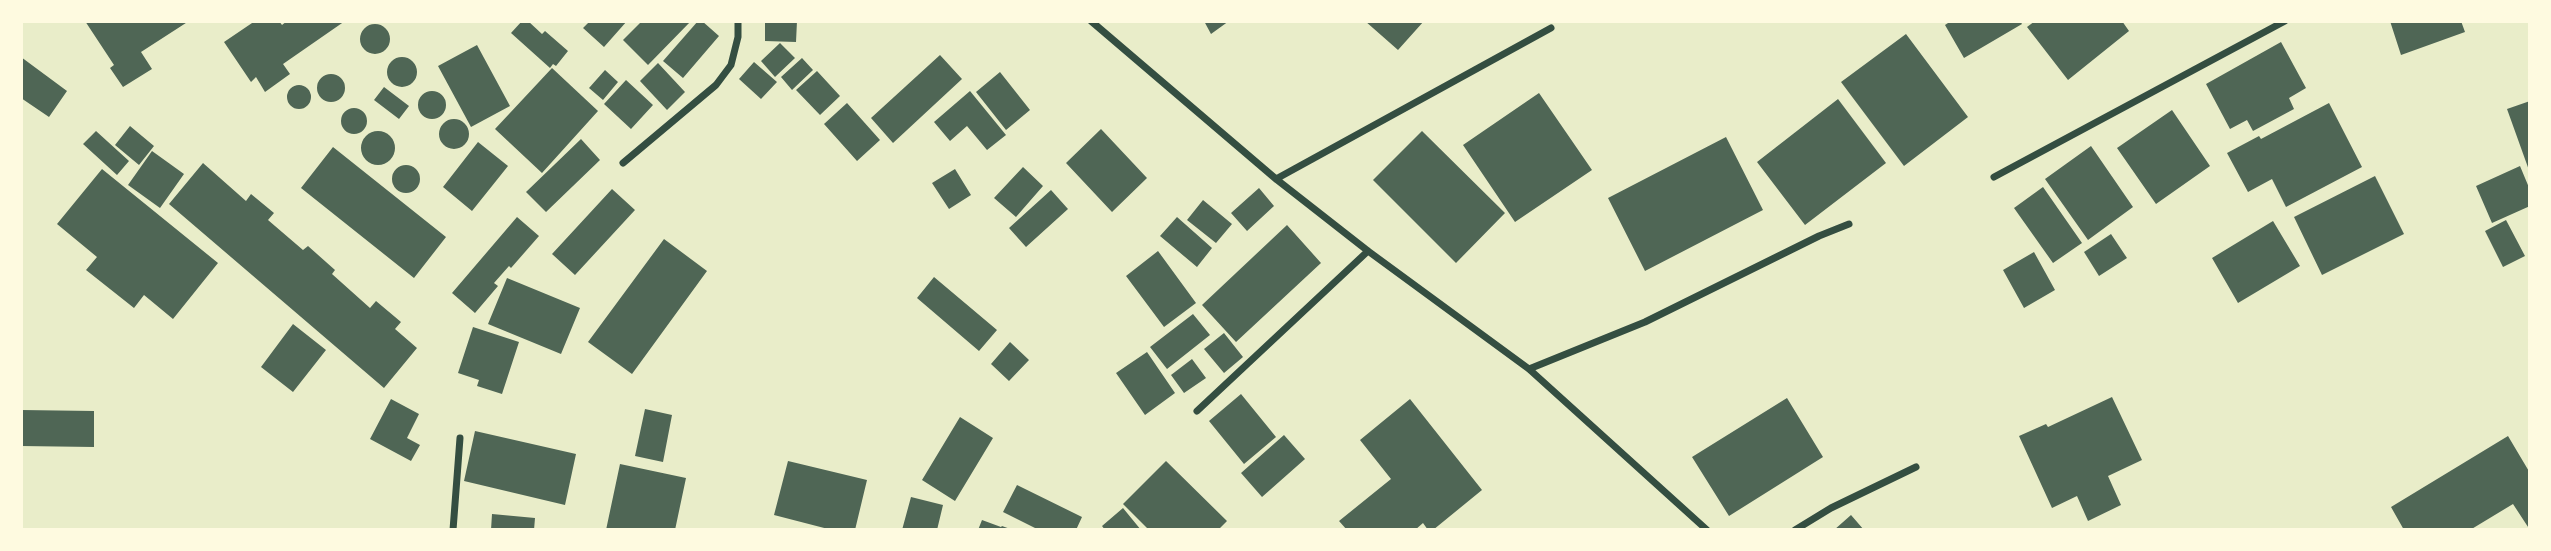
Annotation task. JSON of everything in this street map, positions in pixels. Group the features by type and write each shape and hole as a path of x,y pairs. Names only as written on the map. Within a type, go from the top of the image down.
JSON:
{"street":[{"path":"624,163 716,85 731,65 738,37 738,21"},
{"path":"1091,21 1276,179 1367,251 1529,369 1707,530"},
{"path":"1994,177 2285,21"},
{"path":"1276,179 1550,28"},
{"path":"1529,369 1644,322 1819,236 1849,225"},
{"path":"1197,411 1367,251"},
{"path":"453,530 460,438"},
{"path":"1795,530 1831,508 1916,467"}],"building":[{"path":"85,21 189,21 141,52 152,69 123,87 110,68 114,65"},
{"path":"255,21 279,21 282,25 287,21 345,21 283,64 290,74 265,92 256,77 251,82 224,42"},
{"path":"522,21 528,21 542,34 545,31 568,51 556,66 553,64 550,68 511,33"},
{"path":"590,21 627,21 604,47 583,28"},
{"path":"642,21 691,21 648,65 623,40"},
{"path":"698,21 702,21 719,36 683,78 663,61"},
{"path":"765,21 797,21 796,42 765,41"},
{"path":"1204,21 1229,21 1211,34"},
{"path":"1365,21 1424,21 1398,50"},
{"path":"1951,21 2020,21 2022,24 1964,58 1945,25"},
{"path":"2035,21 2122,21 2129,31 2068,80 2027,27"},
{"path":"2390,21 2461,21 2465,32 2401,55"},
{"path":"375,24 381,25 389,33 389,45 381,53 375,54 369,53 361,45 360,39 361,33 369,25"},
{"path":"1906,34 1968,117 1904,166 1841,82"},
{"path":"2281,42 2306,88 2289,98 2294,109 2253,131 2247,120 2230,129 2206,84"},
{"path":"780,43 795,58 775,77 761,61"},
{"path":"477,45 510,106 471,127 438,66"},
{"path":"940,55 962,79 893,143 871,118"},
{"path":"21,57 67,91 49,117 21,98"},
{"path":"402,57 413,61 417,72 413,83 402,87 391,83 387,72 391,61"},
{"path":"802,58 813,70 792,90 781,77"},
{"path":"754,62 777,82 761,99 739,79"},
{"path":"658,63 685,92 667,110 640,81"},
{"path":"552,68 598,111 542,173 495,129"},
{"path":"605,70 618,82 603,100 589,88"},
{"path":"817,71 840,96 820,115 796,90"},
{"path":"1000,72 1030,110 1006,130 976,92"},
{"path":"331,74 341,78 345,88 341,98 331,102 321,98 317,88 321,78"},
{"path":"626,80 653,105 631,129 604,104"},
{"path":"299,85 310,92 311,97 304,108 299,109 288,102 287,97 294,86"},
{"path":"384,87 409,106 399,119 374,100"},
{"path":"432,91 442,95 446,105 442,115 432,119 422,115 418,105 422,95"},
{"path":"970,91 1006,135 987,150 967,126 950,141 934,122"},
{"path":"1539,93 1592,170 1515,222 1463,145"},
{"path":"1838,99 1886,163 1805,225 1757,162"},
{"path":"2530,101 2530,173 2507,109"},
{"path":"847,103 880,140 857,161 824,124"},
{"path":"2329,103 2362,167 2286,207 2272,179 2248,192 2227,153 2259,136 2261,139"},
{"path":"354,108 363,112 367,121 363,130 354,134 345,130 341,121 345,112"},
{"path":"2172,110 2210,166 2156,204 2117,148"},
{"path":"454,119 465,123 469,134 465,145 454,149 443,145 439,134 443,123"},
{"path":"130,126 154,146 139,165 115,145"},
{"path":"1101,129 1147,178 1112,212 1066,163"},
{"path":"96,131 129,161 117,175 83,144"},
{"path":"378,131 390,136 395,148 390,160 378,165 366,160 361,148 366,136"},
{"path":"1422,131 1505,213 1456,263 1373,180"},
{"path":"1726,137 1763,210 1645,271 1608,198"},
{"path":"581,139 600,160 546,212 526,192"},
{"path":"478,142 508,166 472,211 443,187"},
{"path":"2091,146 2133,207 2088,240 2045,179"},
{"path":"333,147 446,237 414,278 301,188"},
{"path":"152,151 184,174 160,208 128,185"},
{"path":"203,163 246,201 251,194 274,213 268,220 303,250 308,246 335,270 332,274 370,308 376,301 401,322 395,329 417,348 384,388 169,204"},
{"path":"406,165 416,169 420,179 416,189 406,193 396,189 392,179 396,169"},
{"path":"2520,166 2530,190 2530,206 2492,223 2476,186"},
{"path":"1023,167 1043,186 1016,217 994,198"},
{"path":"102,169 218,263 173,319 144,295 134,308 86,270 97,257 57,224"},
{"path":"955,169 971,195 949,209 932,183"},
{"path":"2375,176 2404,234 2322,275 2294,217"},
{"path":"2043,187 2082,243 2053,263 2014,208"},
{"path":"1259,188 1274,206 1247,231 1231,213"},
{"path":"612,189 635,210 575,275 552,254"},
{"path":"1051,190 1068,209 1026,247 1009,228"},
{"path":"1203,200 1232,224 1216,243 1187,220"},
{"path":"517,217 539,236 494,283 498,286 475,313 452,293"},
{"path":"1177,217 1212,248 1197,267 1160,236"},
{"path":"2506,220 2525,256 2503,267 2485,231"},
{"path":"2273,221 2300,266 2238,303 2212,258"},
{"path":"1287,225 1321,263 1236,342 1202,305"},
{"path":"2111,234 2127,258 2099,276 2084,252"},
{"path":"664,239 707,271 632,374 588,342"},
{"path":"1158,251 1196,303 1164,327 1126,276"},
{"path":"2034,252 2055,290 2024,308 2003,270"},
{"path":"934,277 997,330 979,351 917,298"},
{"path":"507,278 580,308 561,354 488,324"},
{"path":"1193,314 1210,335 1167,369 1150,347"},
{"path":"293,324 326,350 293,392 261,367"},
{"path":"473,327 519,342 502,394 477,386 479,380 458,373"},
{"path":"1224,333 1243,357 1224,373 1204,349"},
{"path":"1010,342 1029,360 1009,381 991,364"},
{"path":"1147,352 1175,393 1145,415 1116,373"},
{"path":"1192,359 1206,378 1184,393 1171,375"},
{"path":"1241,394 1276,437 1244,464 1209,421"},
{"path":"2112,397 2142,460 2108,476 2121,505 2088,521 2077,496 2052,508 2019,436 2046,424 2048,427"},
{"path":"1787,398 1823,457 1729,516 1692,457"},
{"path":"391,399 419,414 407,438 420,445 411,461 370,439"},
{"path":"1410,399 1482,490 1433,530 1428,530 1423,523 1415,530 1347,530 1339,521 1391,479 1360,440"},
{"path":"645,409 672,415 663,462 635,456"},
{"path":"21,410 94,411 94,447 21,446"},
{"path":"960,417 993,438 955,501 922,480"},
{"path":"475,431 576,454 565,505 464,481"},
{"path":"1284,435 1305,459 1262,497 1241,473"},
{"path":"2508,436 2530,473 2530,530 2513,504 2470,530 2404,530 2391,507"},
{"path":"788,461 867,480 855,530 832,530 774,515"},
{"path":"1166,461 1227,521 1218,530 1149,530 1123,504"},
{"path":"620,464 686,478 675,530 606,530"},
{"path":"1017,485 1082,517 1076,530 1039,530 1003,512"},
{"path":"911,497 943,505 937,530 902,530"},
{"path":"1123,508 1141,530 1105,530 1102,526"},
{"path":"492,514 535,518 534,530 491,530"},
{"path":"1851,515 1864,530 1834,530"},
{"path":"982,520 1001,527 1013,530 978,530"}]}
